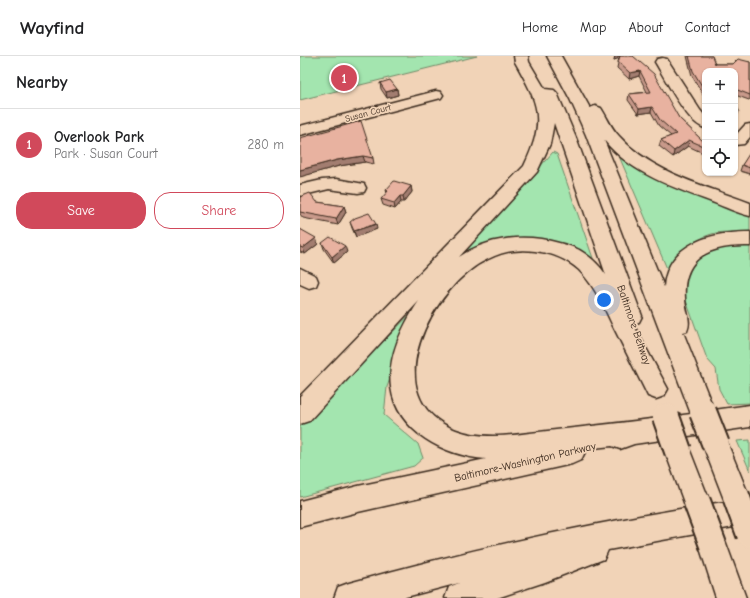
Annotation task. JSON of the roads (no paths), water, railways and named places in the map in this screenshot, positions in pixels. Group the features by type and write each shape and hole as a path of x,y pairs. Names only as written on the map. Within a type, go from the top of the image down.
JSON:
{"highway":[{"path":"300,413 531,168 542,142 546,121 543,102 522,62 521,56"},
{"name":"Baltimore Beltway","path":"527,56 553,101 568,138 731,598"},
{"path":"554,56 578,99 594,135 750,534"},
{"path":"557,56 588,99 608,133 627,153 641,163 673,179 750,210"},
{"path":"687,370 674,297 675,279 680,266 687,256 698,248 710,243 724,239 750,239"},
{"path":"633,433 485,448 464,444 446,438 430,428 417,416 408,403 404,388 402,374 405,357 414,332 424,311 438,289 455,271 471,259 488,250 506,244 525,243 558,249 577,257 586,264 601,284 656,389"},
{"name":"Baltimore-Washington Parkway","path":"300,514 358,499 608,443 633,433 750,416"},
{"path":"349,598 526,553 650,526 750,511"},
{"path":"460,598 479,588 545,568 650,526"}],"street":[{"path":"662,62 694,113 702,121"},
{"name":"Susan Court","path":"300,131 436,95"},
{"path":"741,141 750,128"},
{"path":"300,191 321,184 334,183 358,188"}],"place":[{"name":"Overlook Park","path":"344,78"}]}
